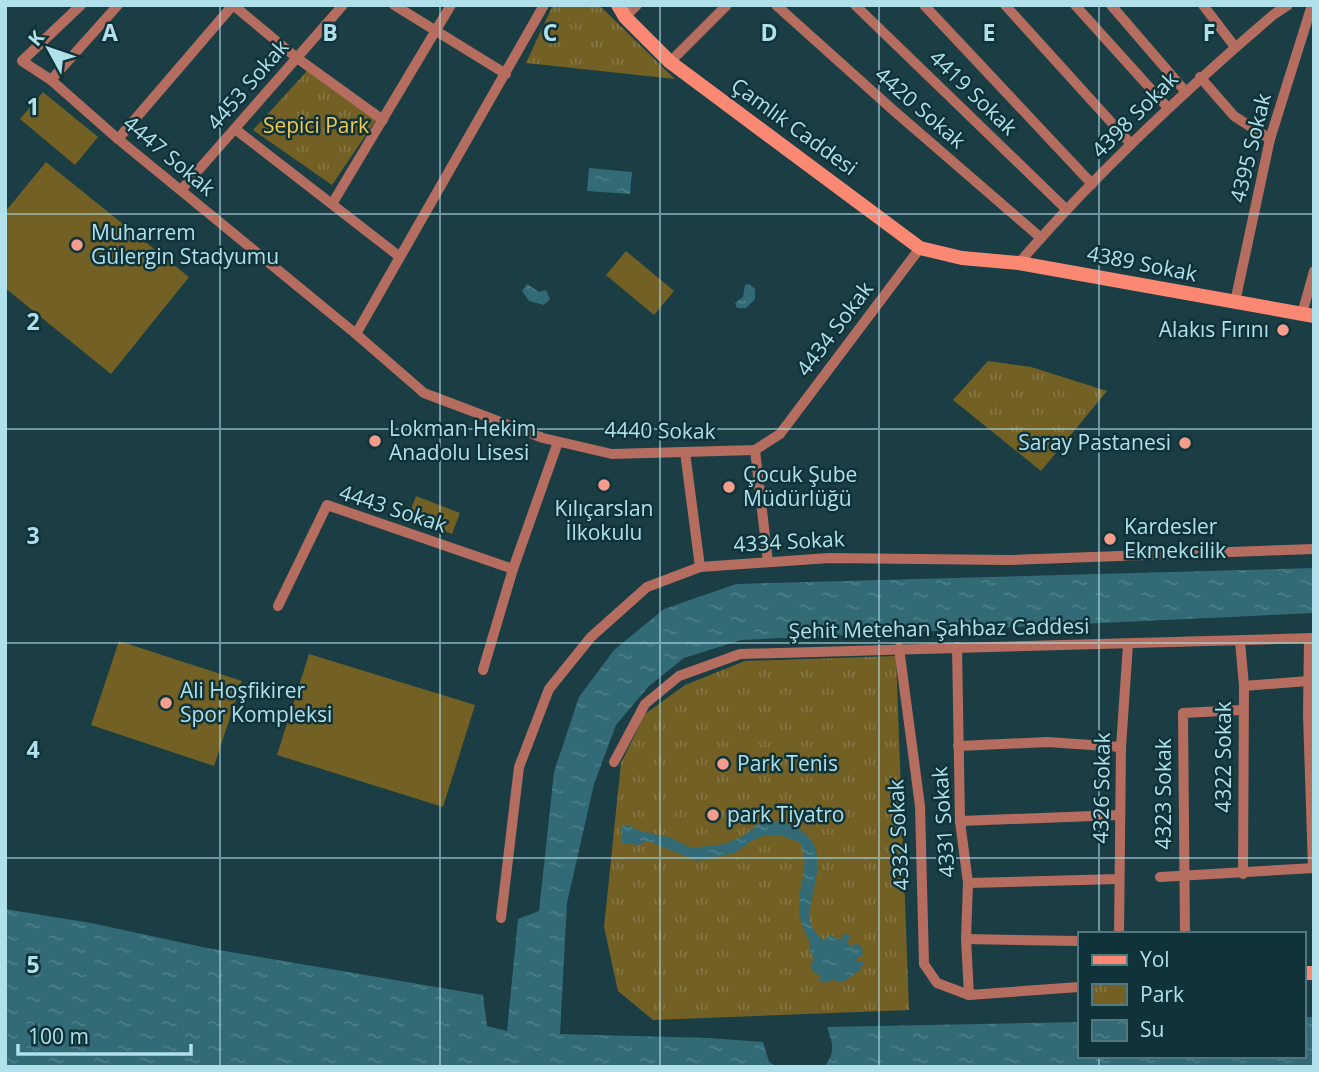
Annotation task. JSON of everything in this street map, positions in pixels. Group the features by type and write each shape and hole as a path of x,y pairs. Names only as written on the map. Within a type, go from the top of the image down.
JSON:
{"main road":[{"name":"Çamlık Caddesi","path":"622,11 670,62 920,247 962,258"},
{"name":"4389 Sokak","path":"962,258 1019,263 1308,315"}],"street":[{"name":"4447 Sokak","path":"81,5 22,61 51,80 118,139 356,334"},
{"path":"51,80 118,5"},
{"path":"118,139 233,5 297,58 383,120"},
{"name":"4453 Sokak","path":"181,190 343,5"},
{"path":"394,5 506,74"},
{"path":"332,204 451,5"},
{"path":"356,334 544,5"},
{"path":"622,11 637,5"},
{"path":"670,62 727,5"},
{"name":"4420 Sokak","path":"776,5 1041,238"},
{"name":"4419 Sokak","path":"855,5 1066,209"},
{"path":"924,5 1092,184"},
{"path":"1005,5 1131,145"},
{"path":"1075,5 1167,108"},
{"path":"1111,5 1185,91"},
{"path":"1203,5 1235,47"},
{"path":"1265,5 1273,15"},
{"name":"4398 Sokak","path":"1019,263 1066,209 1167,108 1235,47 1288,5"},
{"name":"4395 Sokak","path":"1235,302 1270,139 1312,5"},
{"path":"1200,78 1234,116 1270,139"},
{"path":"235,130 400,257"},
{"name":"4434 Sokak","path":"755,450 779,434 920,247"},
{"path":"1308,315 1314,271"},
{"name":"4440 Sokak","path":"356,334 424,393 543,438 612,454 755,450"},
{"path":"483,670 513,569 558,442"},
{"path":"755,450 768,562"},
{"path":"685,452 700,567"},
{"name":"4443 Sokak","path":"278,606 327,505 513,569"},
{"name":"4334 Sokak","path":"501,918 519,767 549,689 591,637 647,587 700,567 829,558 1008,560 1314,549"},
{"path":"1160,877 1313,868 1310,687 1312,638"},
{"name":"Şehit Metehan Şahbaz Caddesi","path":"614,762 645,704 678,676 740,654 1312,638"},
{"name":"4322 Sokak","path":"1240,641 1244,687 1243,874"},
{"name":"4326 Sokak","path":"1119,932 1121,747 1128,644"},
{"name":"4331 Sokak","path":"957,647 960,821 968,883 966,939 969,995"},
{"name":"4332 Sokak","path":"900,648 920,806 924,964 937,983 969,995"},
{"path":"1244,687 1310,687"},
{"name":"4323 Sokak","path":"1185,932 1183,713 1242,710"},
{"path":"958,746 1047,742 1121,747"},
{"path":"960,821 1119,815"},
{"path":"968,883 1119,879"},
{"path":"966,939 1078,941"},
{"path":"969,995 1078,987"}],"green space":[{"path":"553,5 600,6 675,79 526,63"},
{"name":"Sepici Park","path":"307,71 376,120 332,185 253,130"},
{"path":"43,92 98,137 75,165 20,119"},
{"name":"Muharrem Gülergin Stadyumu","path":"46,162 189,277 111,374 5,288 5,212"},
{"path":"626,251 674,291 654,315 606,275"},
{"path":"988,361 1031,367 1107,391 1041,471 953,400"},
{"path":"416,496 460,513 452,534 408,517"},
{"name":"Ali Hoşfikirer Spor Kompleksi","path":"119,641 242,681 214,766 91,725"},
{"path":"309,654 475,705 443,807 277,755"},
{"path":"896,656 909,1010 653,1020 618,991 604,927 621,763 645,714 685,685 745,661"}],"water":[{"path":"589,168 632,172 630,194 587,191"},
{"path":"527,284 539,292 546,290 550,299 544,305 529,301 522,291"},
{"path":"749,284 755,289 755,299 746,308 737,308 735,303 743,297 745,285"},
{"path":"1314,568 1314,613 741,640 684,658 649,686 616,725 594,784 567,903 560,1034 763,1042 769,1062 778,1067 5,1067 5,909 91,923 207,948 483,995 487,1026 507,1031 518,919 539,911 554,772 579,697 614,650 664,609 736,584"},
{"path":"780,821 802,831 810,838 817,854 810,914 813,929 823,940 830,935 840,940 845,933 851,937 847,942 851,947 857,943 862,948 863,955 856,961 864,962 860,970 843,982 832,980 822,983 818,974 813,972 811,964 814,960 799,912 804,867 800,843 781,835 766,835 753,840 735,853 697,861 648,841 639,845 622,843 622,826 629,825 637,830 671,838 691,848 725,844 743,836 761,822"},
{"path":"1305,1017 1314,1017 1314,1067 824,1067 832,1048 827,1027 1078,1022 1078,1058 1305,1058"}],"place":[{"name":"Muharrem Gülergin Stadyumu","path":"77,245"},
{"name":"Alakıs Fırını","path":"1283,330"},
{"name":"Lokman Hekim Anadolu Lisesi","path":"375,441"},
{"name":"Saray Pastanesi","path":"1185,443"},
{"name":"Kılıçarslan İlkokulu","path":"604,485"},
{"name":"Çocuk Şube Müdürlüğü","path":"729,487"},
{"name":"Kardesler Ekmekcilik","path":"1110,539"},
{"name":"Ali Hoşfikirer Spor Kompleksi","path":"166,703"},
{"name":"Park Tenis","path":"723,764"},
{"name":"park Tiyatro","path":"713,815"}]}
